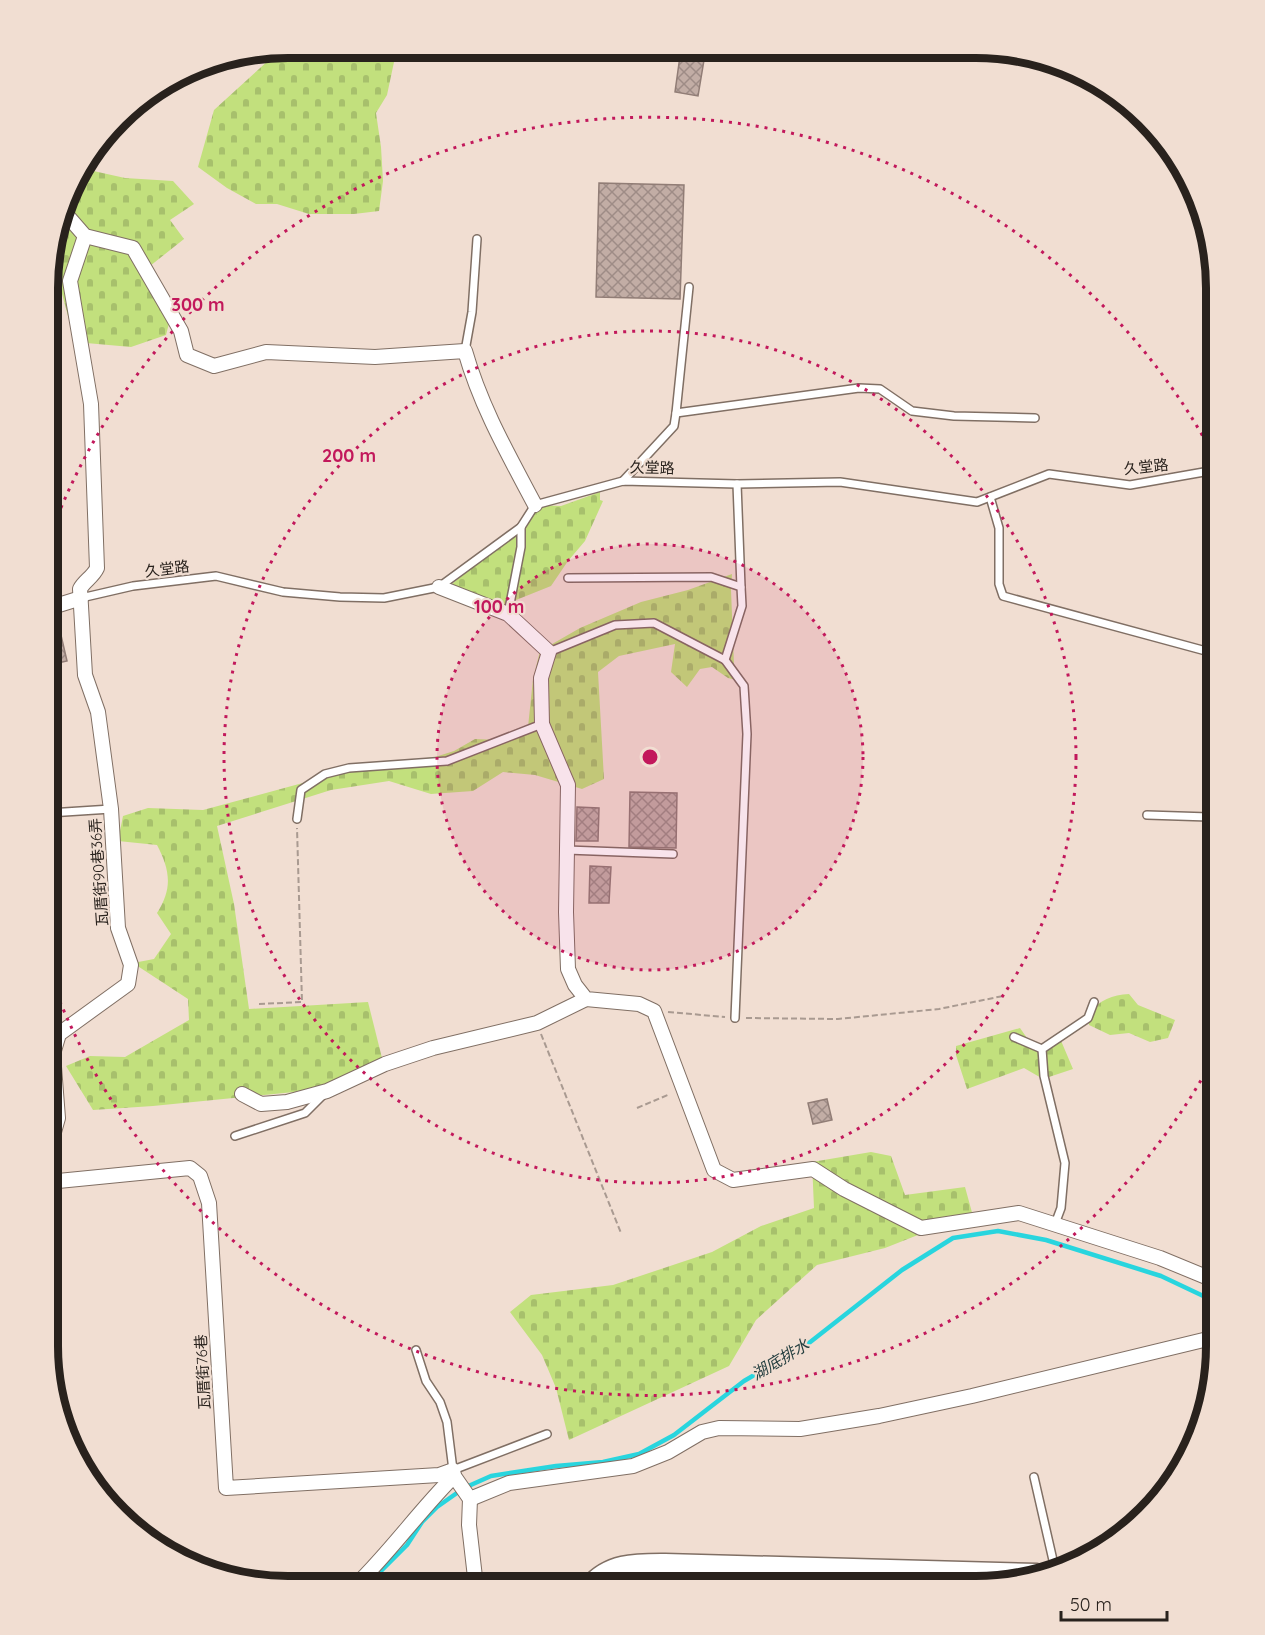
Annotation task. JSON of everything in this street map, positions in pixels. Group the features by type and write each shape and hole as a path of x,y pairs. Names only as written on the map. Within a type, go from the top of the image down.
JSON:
{"street":[{"path":"70,218 85,236 133,248 180,332 187,355 214,366 266,352 375,357 465,351 475,385 490,421 535,505"},
{"path":"58,605 81,598 80,589 93,576 97,568 91,404 70,281 85,236"},
{"path":"439,587 508,614 549,652 542,678 542,724 568,785 568,969 574,985 586,999"},
{"name":"瓦厝街90巷36弄","path":"58,1037 59,1034 128,984 131,965 118,928 111,809 98,712 85,675 81,598"},
{"path":"242,1094 261,1104 287,1102 327,1091 386,1064 433,1048 537,1023 586,999 639,1004 654,1011 714,1170 733,1180 813,1169 852,1193 921,1228 1019,1213 1160,1258 1206,1277"},
{"name":"瓦厝街76巷","path":"58,1181 190,1168 200,1176 209,1203 226,1488 454,1473"},
{"path":"470,1499 509,1482 633,1466 668,1452 702,1432 719,1428 800,1429 879,1416 1206,1339"},
{"path":"365,1576 394,1545 454,1473 470,1499 469,1525 475,1576"},
{"path":"601,1576 607,1570 626,1564 665,1563 1019,1573"}],"lane":[{"path":"465,351 472,312 477,239"},
{"path":"623,481 674,426 689,287"},
{"path":"676,412 859,388 880,389 912,411 954,416 1035,418"},
{"name":"久堂路","path":"81,598 133,586 216,576 283,592 340,597 384,598 439,587 522,527 535,505 623,481 737,484 840,482 977,502 1049,474 1130,485 1206,472"},
{"path":"725,660 742,606 737,484"},
{"path":"990,497 999,528 999,584 1004,596 1206,651"},
{"path":"508,614 521,547 522,527"},
{"path":"568,578 711,577 741,587"},
{"path":"549,652 615,625 654,623 725,660 744,686 747,734 735,1018"},
{"path":"297,819 301,790 325,774 349,768 447,761 542,724"},
{"path":"58,812 111,809"},
{"path":"1147,815 1206,817"},
{"path":"567,850 674,854"},
{"path":"1042,1049 1088,1018 1094,1002"},
{"path":"1014,1038 1042,1049"},
{"path":"1042,1049 1044,1076 1065,1163 1061,1208 1055,1224"},
{"path":"235,1136 305,1113 327,1091"},
{"path":"416,1350 426,1381 440,1401 447,1422 454,1473 547,1434"},
{"path":"1034,1477 1054,1563"}],"path":[{"path":"259,1004 302,1002 297,819"},
{"path":"654,1011 735,1018 838,1019 939,1009 1003,996"},
{"path":"537,1023 621,1233"},
{"path":"637,1108 684,1089"}],"green space":[{"path":"395,58 387,95 376,113 383,181 379,211 354,214 309,214 277,204 256,204 227,188 198,167 214,110 270,59"},
{"path":"91,170 125,178 173,181 194,204 170,220 184,239 150,266 173,308 166,335 131,347 75,342 58,281 60,258 71,214 89,173"},
{"path":"600,492 600,500 603,501 585,541 551,586 489,611 487,614 458,599 446,589 521,527 535,505 561,506"},
{"path":"732,574 734,665 744,682 728,678 712,667 700,669 687,687 671,672 675,644 619,656 598,672 604,779 582,789 535,775 503,772 473,791 431,794 389,781 331,790 217,826 234,904 249,1009 368,1002 383,1062 334,1088 93,1110 66,1066 90,1056 125,1057 189,1020 188,999 133,963 154,959 171,934 157,913 166,895 168,879 165,863 157,845 118,841 123,816 148,808 203,810 356,766 435,757 454,751 475,739 498,740 528,727 533,679 540,651 580,628 641,602 688,590"},
{"path":"1129,994 1138,1005 1175,1020 1168,1038 1150,1042 1129,1033 1110,1035 1089,1025 1089,1013 1098,1005 1112,997"},
{"path":"1020,1028 1034,1048 1059,1036 1073,1069 1043,1079 1024,1068 967,1089 956,1055 956,1046"},
{"path":"871,1152 891,1156 905,1195 965,1187 976,1227 923,1233 885,1248 817,1265 756,1320 729,1366 569,1440 556,1388 542,1355 510,1312 531,1295 613,1285 712,1252 761,1226 814,1208 812,1162"}],"building":[{"path":"680,58 704,60 698,96 675,92"},
{"path":"599,183 684,185 680,299 596,297"},
{"path":"58,631 60,631 67,661 58,663"},
{"path":"630,792 677,793 676,848 629,847"},
{"path":"577,807 599,808 598,841 576,841"},
{"path":"590,866 611,867 609,903 589,903"},
{"path":"827,1099 832,1120 813,1124 808,1103"}],"waterway":[{"name":"湖底排水","path":"376,1576 407,1545 422,1522 437,1507 464,1488 491,1476 556,1466 603,1462 639,1454 674,1435 744,1381 809,1343 902,1270 953,1238 998,1231 1046,1240 1161,1276 1206,1297"}]}
